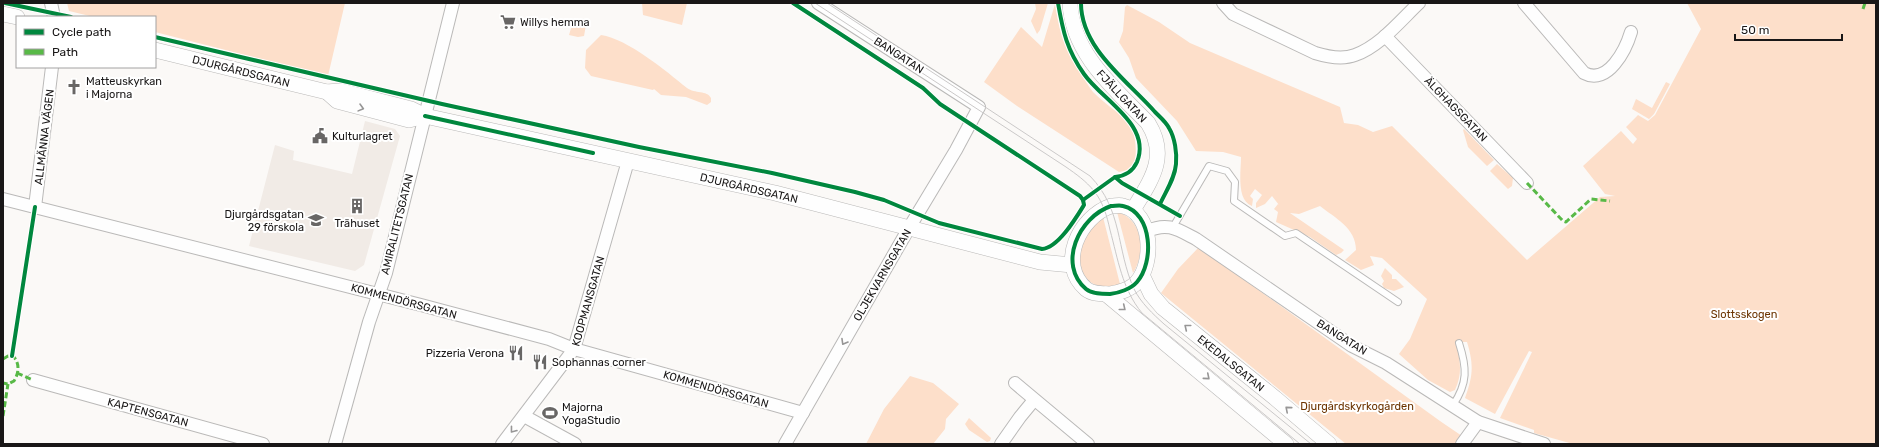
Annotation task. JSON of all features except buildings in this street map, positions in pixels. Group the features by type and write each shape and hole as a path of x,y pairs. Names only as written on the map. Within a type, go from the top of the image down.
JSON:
{"street":[{"path":"52,3 54,16"},
{"name":"AMIRALITETSGATAN","path":"335,444 378,294 386,273 453,3"},
{"name":"BANGATAN","path":"818,3 979,107"},
{"name":"FJÄLLGATAN","path":"1070,3 1076,32 1085,53 1100,73 1148,123 1154,132 1157,144 1158,163 1133,210"},
{"path":"1223,3 1233,14 1315,53 1329,57 1354,55 1385,36 1419,3"},
{"path":"1524,3 1584,73 1590,76 1603,73 1613,65 1622,55 1631,32"},
{"path":"3,14 16,17"},
{"name":"ÄLGHAGSGATAN","path":"1385,36 1527,182"},
{"name":"DJURGÅRDSGATAN","path":"156,50 327,92 337,101 409,120 425,116 775,193 1040,262 1072,265"},
{"name":"ALLMÄNNA VÄGEN","path":"35,207 52,68"},
{"name":"OLJEKVARNSGATAN","path":"785,444 909,228 956,150 979,107"},
{"name":"KOOPMANSGATAN","path":"502,444 574,349 628,161"},
{"name":"KOMMENDÖRSGATAN","path":"3,199 534,335 574,349 802,413"},
{"path":"1111,206 1123,206 1133,210 1147,231 1148,253 1142,275 1137,282 1126,289 1106,294 1089,291 1085,288 1078,279 1072,265 1075,243 1091,219 1104,209 1111,206"},
{"path":"1147,231 1160,226 1173,227"},
{"name":"BANGATAN","path":"1173,227 1196,239 1352,346 1386,362 1478,422 1544,444"},
{"name":"EKEDALSGATAN","path":"1142,275 1151,294 1163,308 1275,398 1329,444"},
{"path":"1106,294 1286,444"},
{"name":"KAPTENSGATAN","path":"33,380 263,444"},
{"path":"1015,383 1088,444"},
{"path":"1001,444 1034,400"},
{"path":"524,416 575,444"},
{"path":"1462,444 1478,422"}],"lane":[{"path":"1173,227 1209,166 1227,171 1234,182 1234,200 1285,236 1296,233 1398,302"},
{"path":"1453,405 1462,391 1465,374 1464,360 1459,343"}],"shaded area":[{"name":"Djurgårdsgatan 29 förskola","path":"365,121 395,129 400,136 364,265 355,271 249,246 275,145 294,151 293,160 352,174"}],"green space":[{"path":"67,3 345,3 328,76 156,32 156,16 90,16 69,11"},
{"path":"642,3 687,3 682,25 643,15"},
{"path":"1035,3 1048,3 1040,30 1037,34 1031,21 1036,9"},
{"name":"Slottsskogen","path":"1687,3 1876,3 1876,444 1573,444 1534,433 1534,430 1500,418 1532,352 1529,351 1495,414 1465,398 1470,383 1472,370 1471,357 1467,342 1456,342 1460,361 1460,372 1458,384 1455,390 1450,392 1428,380 1399,354 1410,339 1427,299 1382,258 1370,256 1374,265 1361,270 1345,260 1356,250 1355,242 1344,224 1320,206 1299,214 1290,213 1344,250 1336,255 1310,237 1276,222 1278,212 1274,209 1278,204 1279,205 1272,196 1265,204 1256,208 1256,203 1262,195 1255,189 1250,196 1253,199 1252,206 1247,203 1241,192 1241,157 1223,152 1196,151 1177,121 1136,78 1129,58 1119,42 1123,31 1125,7 1127,5 1159,22 1190,43 1340,107 1344,123 1358,125 1373,132 1392,126 1527,260 1600,197 1615,196 1605,194 1583,166 1621,131 1633,144 1637,139 1626,127 1638,115 1648,121 1655,115 1701,29"},
{"path":"1055,4 1064,41 1075,65 1093,92 1126,120 1131,127 1136,148 1135,163 1128,170 1119,172 1017,106 984,82 1021,27 1042,47"},
{"path":"576,22 586,25 584,36 578,37 569,35 572,25"},
{"path":"601,35 612,38 635,49 690,90 707,94 711,98 711,102 707,105 686,97 661,95 654,89 591,76 585,68 586,50"},
{"path":"1666,82 1670,84 1654,114 1649,119 1632,109 1636,99 1652,108"},
{"path":"1464,129 1494,160 1487,166 1468,147"},
{"path":"1497,164 1513,178 1512,186 1508,189 1490,171"},
{"path":"1117,212 1126,216 1132,222 1137,229 1140,238 1140,256 1133,273"},
{"path":"1103,217 1120,284 1112,287 1104,287 1090,282 1085,277 1079,263 1079,254 1082,244 1088,234"},
{"name":"Djurgårdskyrkogården","path":"1199,247 1462,436 1456,444 1346,444 1161,293 1178,269"},
{"path":"1385,268 1392,275 1392,279 1396,279 1404,287 1394,291 1384,288 1382,284 1384,281 1381,276"},
{"path":"910,376 933,383 959,404 946,419 945,429 933,444 866,444 884,409"},
{"path":"969,418 991,438 990,441 987,442 969,430 965,424"}],"tram line":[{"path":"815,3 1066,167 1084,181 1094,191 1102,204 1108,220 1118,263 1125,284 1135,304 1142,313 1300,444"},
{"path":"827,3 1090,176 1101,189 1114,216 1128,274 1134,289 1144,304 1164,324 1311,444"}],"marked path":[{"path":"1863,9 1865,3"},
{"path":"1527,183 1563,221 1566,222 1591,199 1610,201"},
{"path":"3,359 8,356 13,356 18,365 17,375 14,381 8,384 3,383"},
{"path":"17,373 33,380"},
{"path":"3,416 8,384"}],"cycle path":[{"path":"5,3 66,16"},
{"path":"156,37 442,104 639,147 772,173 855,192 884,200 939,223 1042,249 1054,244 1066,232 1084,205 1080,196 940,104 923,88 793,3"},
{"path":"1058,3 1066,40 1073,57 1092,84 1123,114 1132,125 1138,136 1140,149 1137,162 1128,172 1122,176 1115,177"},
{"path":"1081,3 1083,20 1097,50 1165,122 1171,132 1176,150 1175,169 1160,204"},
{"path":"425,116 593,153"},
{"path":"1083,200 1115,177 1122,183 1180,216"},
{"path":"1111,206 1123,206 1133,210 1140,218 1145,228 1148,240 1146,263 1143,274 1132,287 1107,294 1091,292 1086,289 1077,279 1073,267 1073,255 1076,242 1081,231 1090,220 1111,206"},
{"path":"12,356 35,207"}],"place":[{"name":"Willys hemma","path":"508,22"},
{"name":"Matteuskyrkan i Majorna","path":"74,87"},
{"name":"Kulturlagret","path":"320,136"},
{"name":"Trähuset","path":"357,206"},
{"name":"Djurgårdsgatan 29 förskola","path":"316,220"},
{"name":"Pizzeria Verona","path":"516,353"},
{"name":"Sophannas corner","path":"540,362"},
{"name":"Majorna YogaStudio","path":"550,413"}]}
